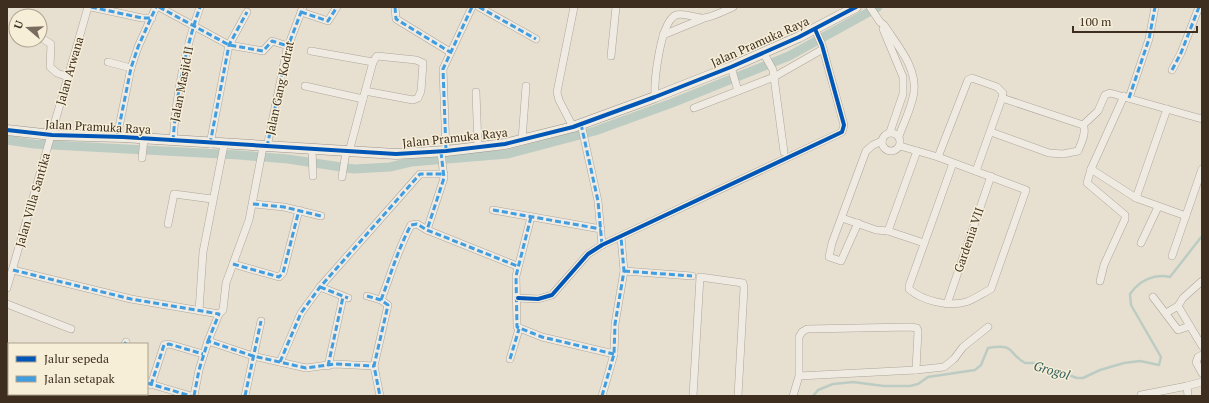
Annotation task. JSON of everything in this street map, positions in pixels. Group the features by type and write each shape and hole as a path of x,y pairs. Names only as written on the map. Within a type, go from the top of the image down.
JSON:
{"street":[{"path":"90,7 142,18 152,18"},
{"name":"Jalan Arwana","path":"51,138 90,7"},
{"path":"118,137 131,68 138,47 158,7 229,45 262,51 272,41 288,46"},
{"name":"Jalan Masjid II","path":"173,141 178,98 193,27 200,7"},
{"path":"302,10 328,21 337,7"},
{"path":"395,7 396,19 450,52"},
{"path":"427,230 442,189 444,172 442,153 443,69 472,7"},
{"path":"479,7 536,38"},
{"path":"574,7 557,92 559,100 579,127 585,141 598,201 602,245"},
{"path":"611,56 616,7"},
{"path":"663,35 702,18 733,7"},
{"name":"Jalan Pramuka Raya","path":"7,130 51,138 118,137 144,142 173,141 210,144 224,147 264,148 347,155 442,153 522,140 579,127 655,97 732,71 816,32 856,7"},
{"path":"858,224 841,261 830,257 832,243 866,152 873,145 882,141 885,135 890,132 903,94 903,77 877,19 870,7"},
{"path":"1100,281 1104,265 1125,220 1125,215 1088,184 1091,169 1126,97 1149,39 1155,7"},
{"path":"1172,70 1184,47 1199,7"},
{"name":"Jalan Gang Kodrat","path":"192,396 203,354 219,314 223,310 226,283 253,204 260,162 288,46 302,10"},
{"path":"210,144 229,45 247,12"},
{"path":"655,97 654,86 663,35 668,25 678,14 702,18"},
{"path":"877,19 884,25 909,63 913,75 914,92 899,136 900,146"},
{"path":"518,298 538,299 552,295 588,254 602,245 844,130 844,125 822,47 816,32"},
{"path":"48,42 51,44 50,67 57,73 68,77"},
{"path":"694,108 737,88 773,74 822,47"},
{"path":"311,51 374,62"},
{"path":"765,55 773,74 784,152"},
{"path":"342,175 365,91 377,56 416,60 423,63 421,91 418,98 413,100 365,91"},
{"path":"108,62 131,68"},
{"path":"732,71 737,88"},
{"path":"903,77 913,75"},
{"path":"938,157 968,80 972,78 997,87 1003,92 1002,98 976,171"},
{"path":"305,86 363,99"},
{"path":"522,140 526,86"},
{"path":"476,92 478,147"},
{"path":"1083,125 1098,111 1105,95 1110,92 1202,119"},
{"path":"1002,98 1083,125"},
{"path":"1136,198 1167,109"},
{"path":"991,132 1049,153 1063,154 1078,151 1084,134 1085,128 1083,125"},
{"path":"890,132 899,136"},
{"name":"Jalan Villa Santika","path":"7,288 51,138"},
{"path":"882,141 884,147 889,151 895,150 900,146"},
{"path":"142,156 144,142"},
{"path":"900,146 938,157 1026,190 991,289 966,302 946,304 916,295 909,290 909,286 953,163"},
{"path":"199,311 203,252 212,199 224,147"},
{"path":"888,231 917,151"},
{"path":"312,152 313,176"},
{"path":"1091,169 1136,198 1186,216"},
{"path":"1172,256 1202,169"},
{"path":"280,362 301,313 320,287 420,174 444,172"},
{"name":"Gardenia VII","path":"946,304 991,176"},
{"path":"168,224 174,194 212,199"},
{"path":"253,204 284,207 321,216"},
{"path":"1142,243 1158,207"},
{"path":"232,264 279,278 283,273 299,210"},
{"path":"493,210 601,229"},
{"path":"531,216 517,266 516,276 518,298 516,325 519,329 542,337 614,354"},
{"path":"842,218 876,230 888,231 924,244"},
{"path":"381,300 397,260 400,246 411,225 417,224 427,230 517,266"},
{"path":"602,396 614,354 615,324 624,271 621,237"},
{"path":"13,270 131,299 219,314"},
{"path":"624,271 692,276"},
{"path":"693,396 700,277 743,283 744,288 738,396"},
{"path":"1166,313 1178,306 1183,298 1202,281"},
{"path":"320,287 346,297 328,366"},
{"path":"367,296 381,300 388,305 374,366 380,396"},
{"path":"1153,297 1178,330 1190,326"},
{"path":"7,304 72,329"},
{"path":"1178,306 1202,346"},
{"path":"245,396 261,321"},
{"path":"799,376 916,370 944,367 968,341 988,327"},
{"path":"793,396 799,376 799,337 807,329 916,328 918,331 916,370"},
{"path":"510,359 519,329"},
{"path":"208,341 253,356 306,368 334,364 374,366"},
{"path":"192,396 149,384 164,345 169,344 203,354"},
{"path":"1202,354 1198,357 1196,362 1202,373"},
{"path":"1141,394 1202,382"},
{"path":"1187,386 1188,396"}],"waterway":[{"path":"7,140 34,144 288,159 354,169 390,167 411,162 508,154 595,131 672,103 789,56 878,7"},
{"name":"Grogol","path":"813,396 818,390 833,384 853,382 884,386 910,386 918,384 928,377 975,370 981,365 988,348 997,347 1007,348 1025,363 1036,363 1077,378 1083,378 1100,370 1124,363 1140,361 1159,365 1161,357 1131,305 1130,294 1138,285 1147,279 1158,276 1170,277 1202,236"}],"marked path":[{"path":"91,7 142,18 152,18"},
{"path":"117,137 131,68 138,47 156,7"},
{"path":"159,7 229,45 263,51 272,41 288,46"},
{"path":"173,141 176,107 182,73 190,39 200,7"},
{"path":"267,147 287,49 303,7"},
{"path":"301,12 328,21 337,7"},
{"path":"395,7 396,19 450,52"},
{"path":"446,151 443,69 472,7"},
{"path":"479,7 536,39"},
{"path":"1129,98 1149,39 1155,7"},
{"path":"1172,70 1181,53 1199,7"},
{"path":"210,144 229,45 247,12"},
{"path":"581,124 598,201 602,245 600,246"},
{"path":"441,152 444,178 427,230 517,266"},
{"path":"280,362 301,313 320,287 420,174 444,174"},
{"path":"253,204 284,207 321,216"},
{"path":"233,264 279,277 283,273 299,210"},
{"path":"493,210 601,229"},
{"path":"531,217 516,276 517,327 542,337 614,354"},
{"path":"381,300 398,252 411,225 417,224 427,230"},
{"path":"602,396 614,354 615,324 624,271 621,237"},
{"path":"13,270 131,299 219,314 208,341"},
{"path":"624,271 692,276"},
{"path":"320,287 348,298"},
{"path":"367,296 381,300 388,305 374,366 380,396"},
{"path":"328,366 343,297"},
{"path":"245,396 261,321"},
{"path":"510,359 519,329"},
{"path":"194,396 199,370 208,341 253,356 306,368 335,364 374,366"},
{"path":"151,385 164,345 169,344 203,354"},
{"path":"148,383 191,396"}],"cycle path":[{"path":"7,130 52,135 123,137 396,154 446,151 505,144 573,127 655,97 731,67 799,37 856,7"},
{"path":"518,298 538,299 552,295 588,254 602,245 842,132 844,125 822,45 815,29"}]}
